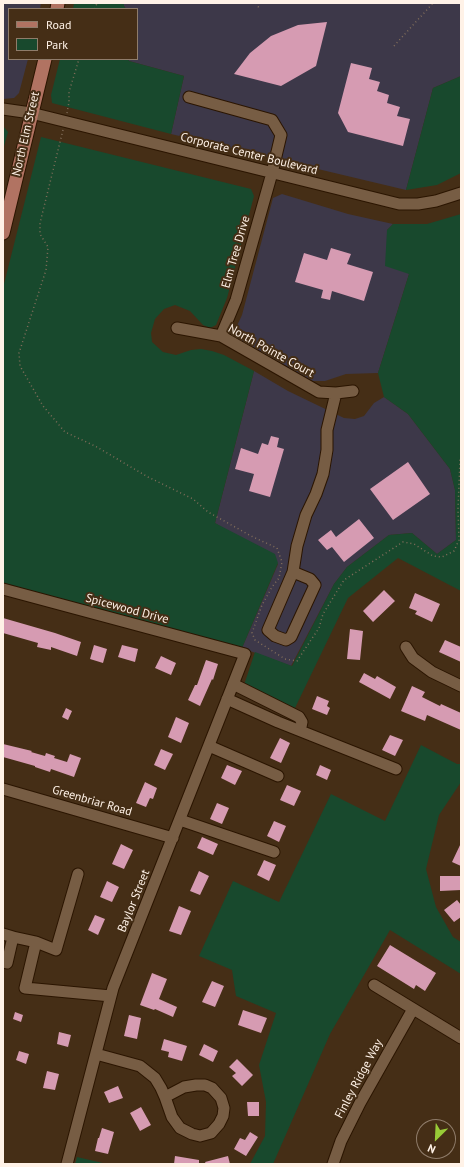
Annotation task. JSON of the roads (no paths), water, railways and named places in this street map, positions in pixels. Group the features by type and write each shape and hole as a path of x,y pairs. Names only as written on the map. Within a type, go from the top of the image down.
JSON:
{"main road":[{"name":"North Elm Street","path":"3,233 45,60"}],"street":[{"name":"Elm Tree Drive","path":"189,97 272,120 281,135 272,173 236,300 221,336"},
{"name":"Corporate Center Boulevard","path":"3,109 32,113 66,121 399,204 418,204 436,201 461,193"},
{"name":"North Pointe Court","path":"177,328 221,336 319,392 336,393 352,391"},
{"path":"293,572 310,579 315,585 291,637 286,640 275,636 268,630 293,572 297,546 306,516 323,474 327,450 327,430 336,393"},
{"name":"Spicewood Drive","path":"3,589 245,654"},
{"path":"406,647 413,658 432,672 461,686"},
{"name":"Baylor Street","path":"66,1164 113,988 245,654"},
{"path":"233,684 299,716 302,722 299,730"},
{"path":"227,699 396,769"},
{"path":"209,746 278,776"},
{"name":"Greenbriar Road","path":"3,788 173,838"},
{"path":"180,820 274,852"},
{"path":"3,962 7,963 8,935 36,942 56,950 78,874"},
{"path":"36,942 25,988 111,996"},
{"path":"374,985 461,1038"},
{"name":"Finley Ridge Way","path":"333,1164 341,1141 412,1009"},
{"path":"96,1054 140,1066 155,1078 165,1097 172,1117 180,1128 192,1134 200,1136 211,1133 219,1124 223,1116 224,1108 221,1098 212,1088 196,1085 184,1087 165,1097"}]}
